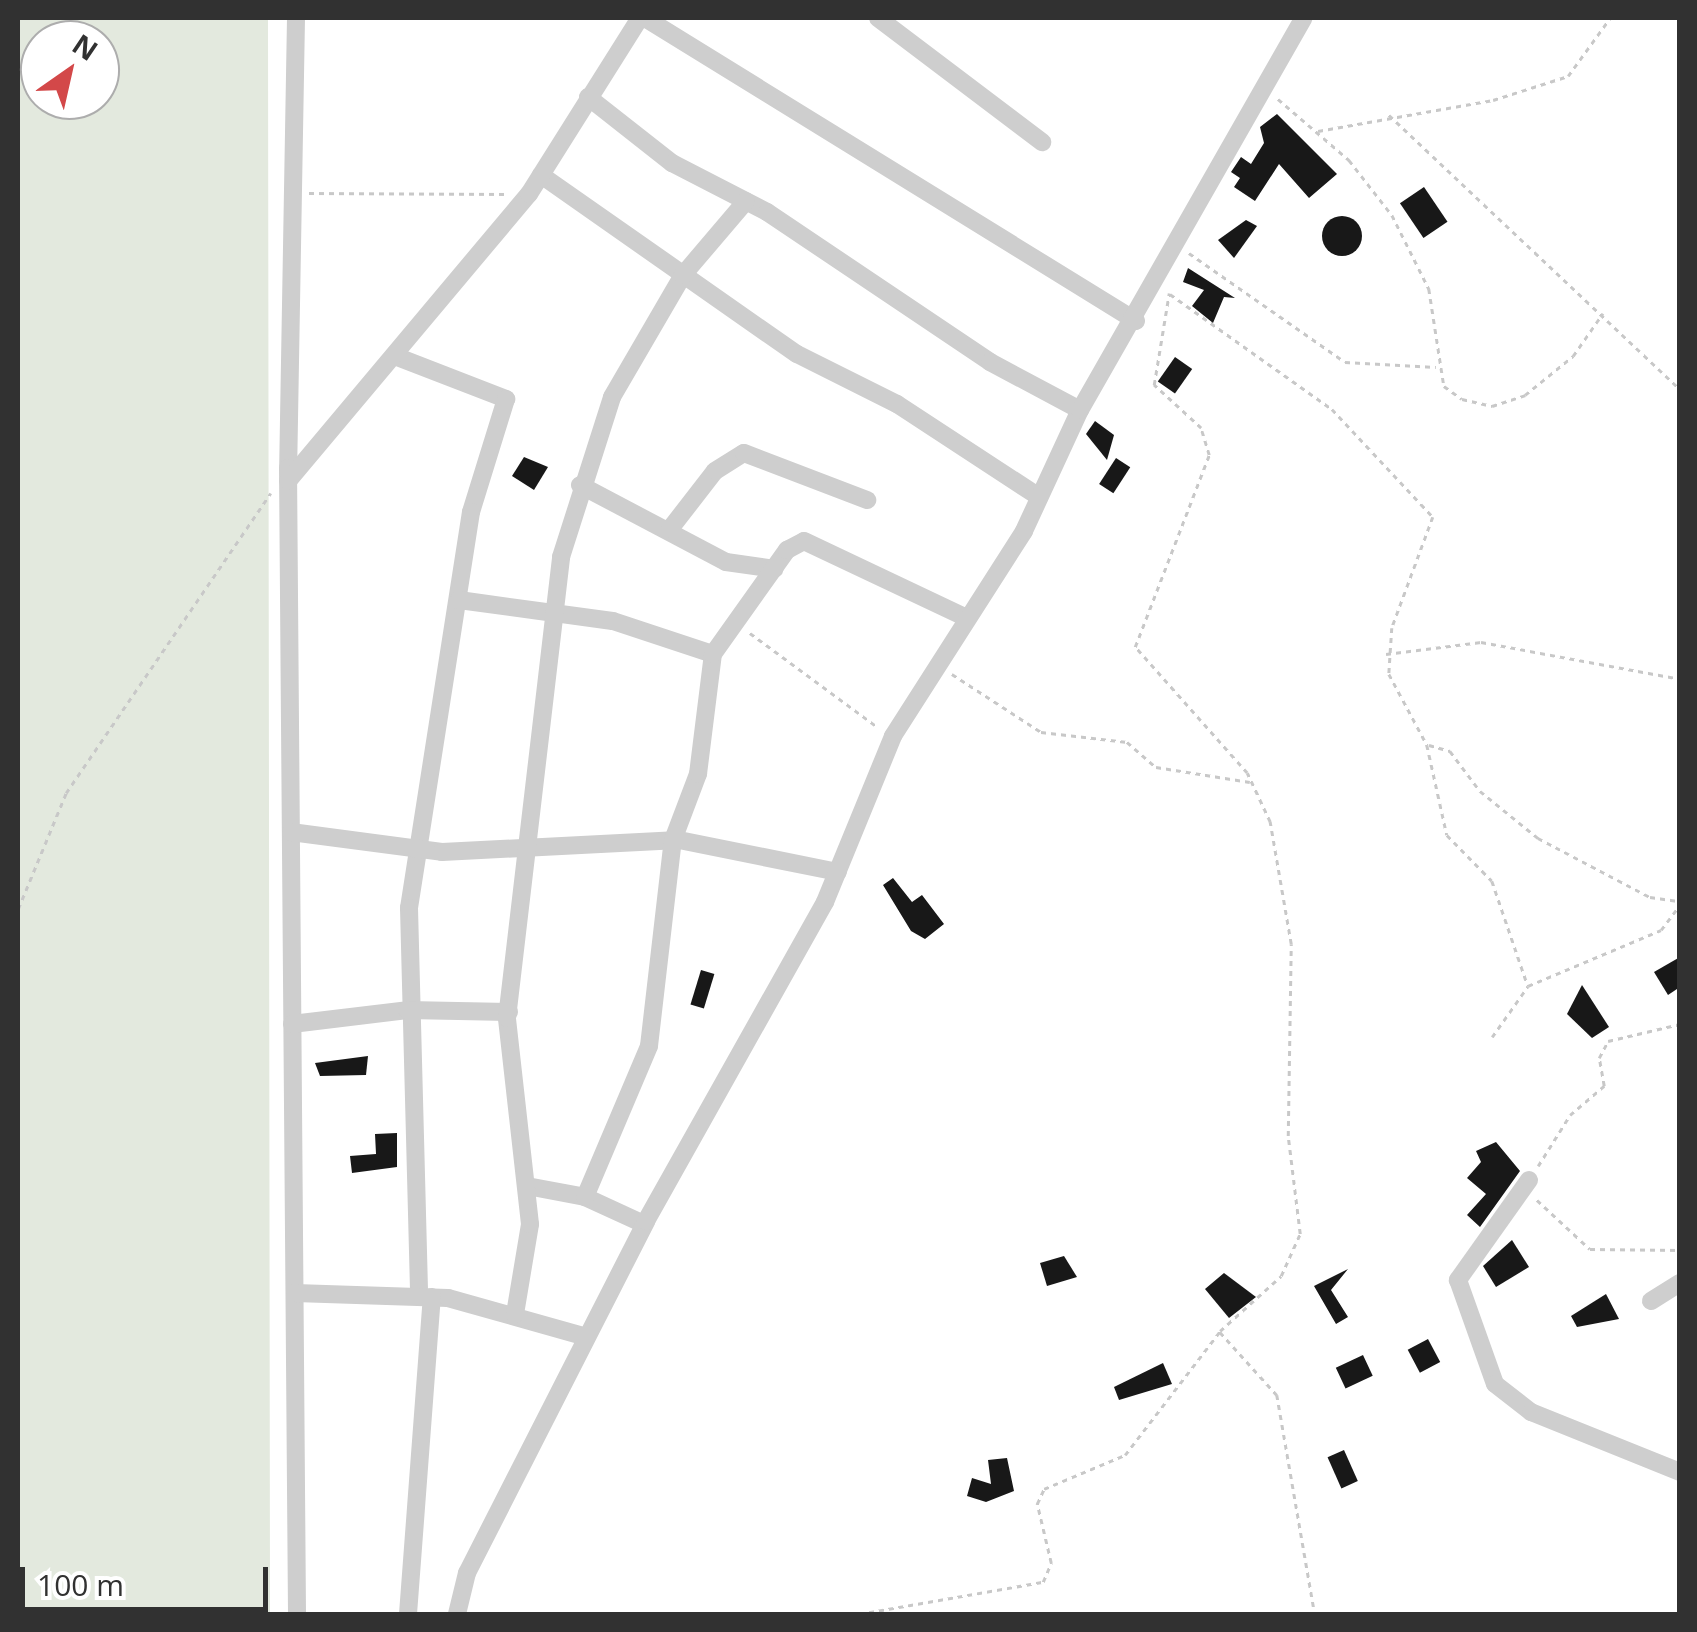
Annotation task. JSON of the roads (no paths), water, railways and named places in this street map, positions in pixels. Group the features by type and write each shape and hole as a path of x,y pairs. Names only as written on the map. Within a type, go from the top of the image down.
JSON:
{"street":[{"path":"296,18 288,193 288,475 297,1614"},
{"path":"288,475 400,358 530,194 588,96 642,18 1136,321"},
{"path":"878,18 1042,142"},
{"path":"456,1614 467,1572 644,1224 838,872 893,736 932,665 1039,496 1080,410 1136,321 1163,290 1180,246 1304,18"},
{"path":"588,96 672,163 746,202 1080,410"},
{"path":"541,175 796,354 897,404 1039,496"},
{"path":"515,1314 527,1186 508,1012 524,848 555,610 580,485 612,397 683,275 746,202"},
{"path":"400,358 506,399 471,512 418,851 407,1010 425,1297 408,1614"},
{"path":"670,530 715,471 744,453 867,500"},
{"path":"580,485 726,562 775,569"},
{"path":"585,1197 648,1046 673,840 698,774 713,654 795,543 814,543 965,617"},
{"path":"459,600 555,610 713,654"},
{"path":"291,832 418,851 673,840 838,872"},
{"path":"292,1024 407,1010 508,1012"},
{"path":"1529,1180 1458,1280 1495,1384 1542,1418 1680,1472"},
{"path":"527,1186 585,1197 644,1224"},
{"path":"1650,1301 1680,1283"},
{"path":"295,1293 425,1297 515,1314 587,1337"}]}
